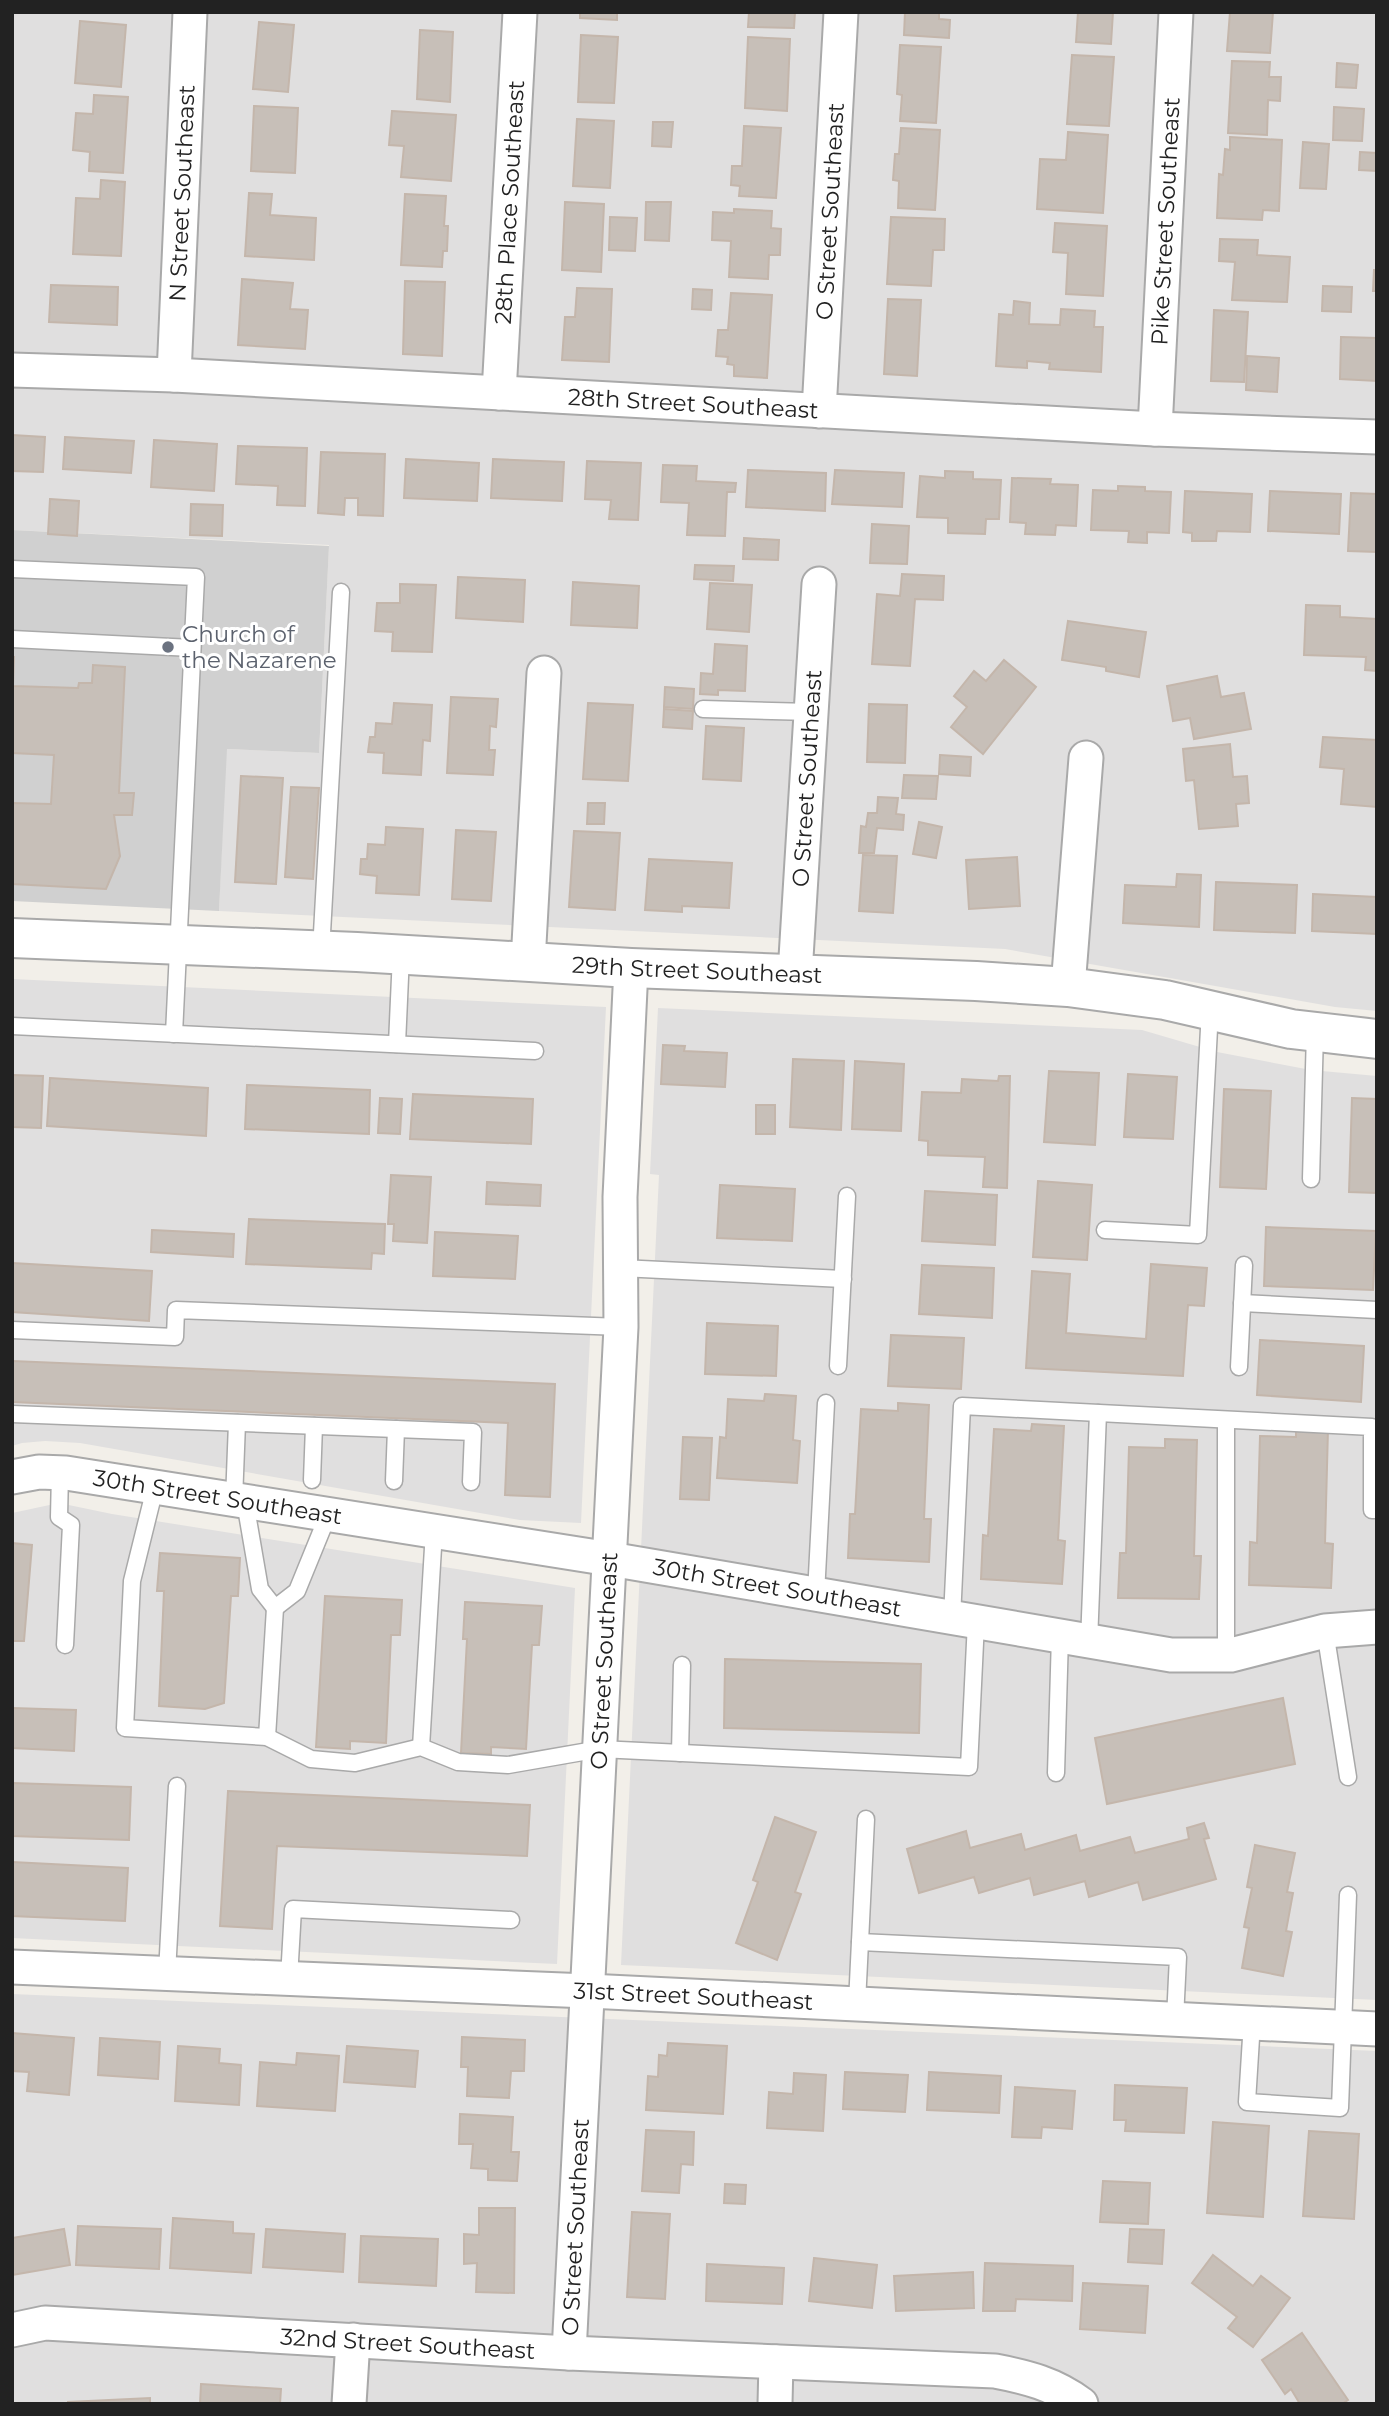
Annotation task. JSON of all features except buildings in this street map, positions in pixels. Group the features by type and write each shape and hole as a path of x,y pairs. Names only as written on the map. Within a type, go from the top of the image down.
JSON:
{"street":[{"name":"N Street Southeast","path":"174,375 190,12"},
{"name":"28th Place Southeast","path":"499,393 520,12"},
{"name":"O Street Southeast","path":"819,411 841,12"},
{"name":"Pike Street Southeast","path":"1155,429 1176,12"},
{"name":"28th Street Southeast","path":"12,370 174,375 1155,429 1377,437"},
{"name":"O Street Southeast","path":"795,974 819,584"},
{"path":"528,962 544,673"},
{"path":"1068,987 1086,758"},
{"name":"29th Street Southeast","path":"12,938 1068,987 1165,1000 1291,1029 1377,1039"},
{"name":"O Street Southeast","path":"569,2353 621,1326 620,1197 631,968"},
{"name":"30th Street Southeast","path":"12,1477 39,1472 60,1473 610,1559 1171,1655 1226,1656 1255,1651 1325,1631 1377,1627"},
{"name":"31st Street Southeast","path":"12,1967 857,2003 1377,2029"},
{"name":"32nd Street Southeast","path":"12,2330 45,2323 569,2353 995,2371 1019,2375 1068,2395"},
{"path":"349,2404 353,2340"},
{"path":"775,2404 776,2362"}],"lane":[{"path":"12,569 196,577 174,1034"},
{"path":"321,951 341,592"},
{"path":"12,639 192,648"},
{"path":"703,709 811,712"},
{"path":"397,1044 401,955"},
{"path":"1105,1230 1198,1235 1210,1009"},
{"path":"12,1026 535,1051"},
{"path":"1311,1180 1315,1032"},
{"path":"838,1366 847,1196"},
{"path":"1239,1367 1244,1265"},
{"path":"621,1268 842,1279"},
{"path":"1242,1303 1377,1310"},
{"path":"12,1331 175,1336 176,1310 621,1326"},
{"path":"816,1594 826,1403"},
{"path":"155,1488 132,1581 125,1728 267,1737 311,1759 355,1763 421,1747 458,1762 508,1765 600,1749 969,1767 964,1620 962,1406 1371,1427 1372,1510 1377,1510"},
{"path":"1056,1773 1075,1639 1098,1413"},
{"path":"12,1415 472,1432 471,1482"},
{"path":"1226,1420 1226,1656"},
{"path":"237,1423 240,1501 260,1589 275,1608 267,1737"},
{"path":"313,1480 314,1426"},
{"path":"394,1481 396,1429"},
{"path":"60,1473 59,1517 71,1525 65,1645"},
{"path":"275,1608 298,1591 328,1515"},
{"path":"421,1747 434,1531"},
{"path":"1325,1631 1348,1777"},
{"path":"680,1753 682,1665"},
{"path":"167,1973 177,1786"},
{"path":"857,2003 866,1819"},
{"path":"1252,2022 1247,2102 1340,2108 1348,1895"},
{"path":"289,1978 293,1909 511,1920"},
{"path":"860,1942 1178,1957 1175,2019"}],"shaded area":[{"path":"12,12 1377,12 1377,1011 1335,1007 1005,949 219,911 226,749 319,753 329,545 12,530"},
{"name":"Church of the Nazarene","path":"12,530 329,546 319,753 227,749 219,911 12,901"},
{"path":"12,979 606,1007 581,1523 520,1520 80,1443 45,1441 12,1446"},
{"path":"658,1008 1142,1030 1217,1052 1311,1070 1377,1076 1377,2000 621,1965 659,1175 650,1174"},
{"path":"59,1503 112,1514 575,1588 557,1964 12,1938 12,1513"},
{"path":"12,1994 1377,2051 1375,2404 12,2404"}],"place":[{"name":"Church of the Nazarene","path":"168,647"}]}
